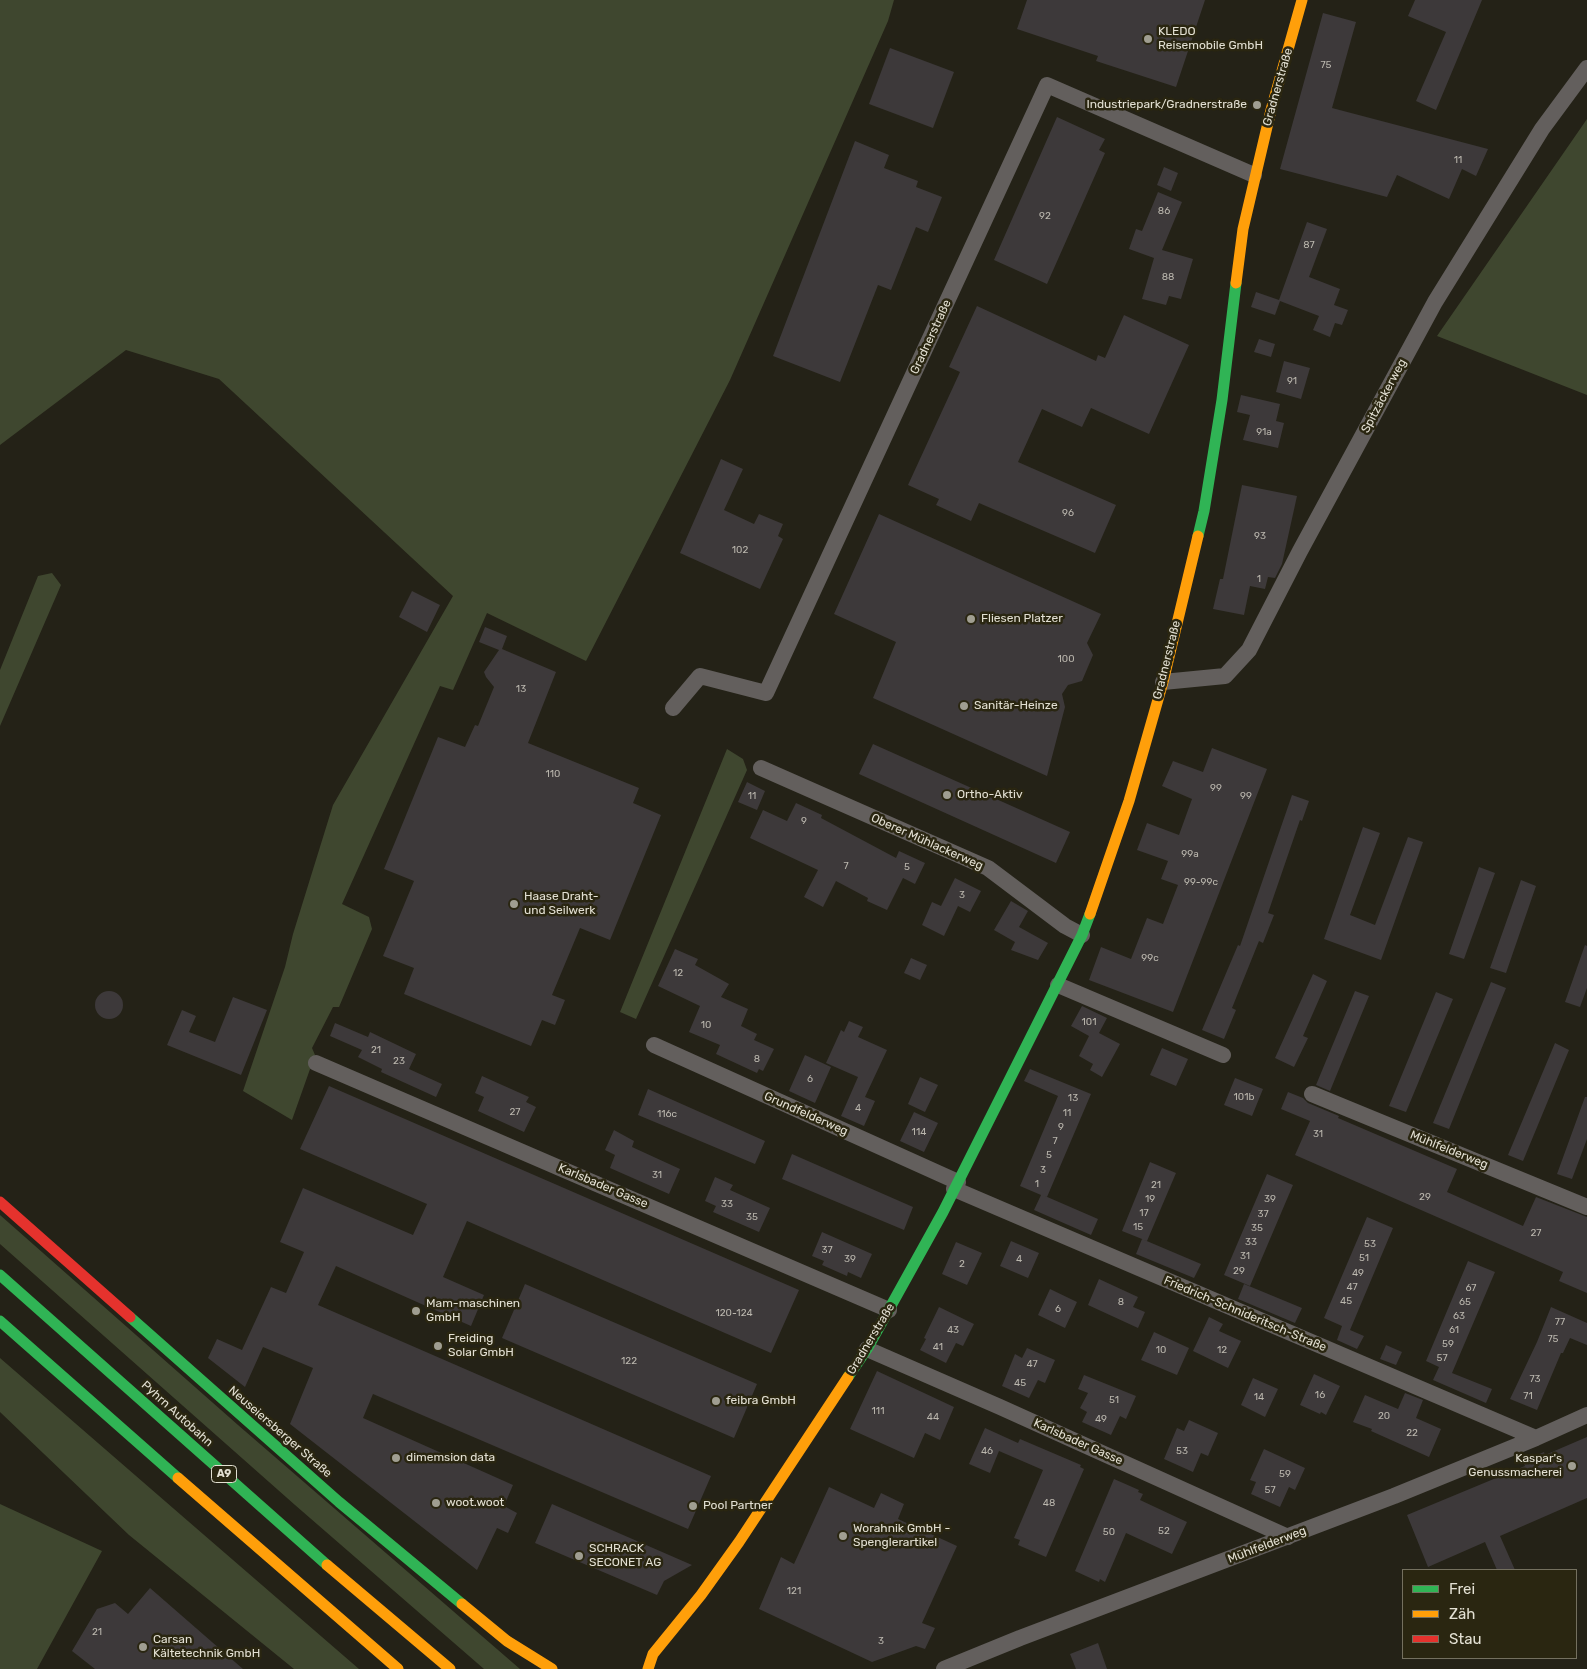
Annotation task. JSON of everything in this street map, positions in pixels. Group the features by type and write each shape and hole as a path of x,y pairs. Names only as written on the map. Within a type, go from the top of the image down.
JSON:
{"main road":[{"name":"Gradnerstraße","path":"648,1669 653,1654 739,1542 867,1349 956,1185 1082,935 1120,831 1162,682 1204,511 1222,400 1243,229 1254,175 1302,0"},
{"name":"Neuseiersberger Straße","path":"0,1202 339,1502 507,1641 552,1669"},
{"name":"Pyhrn Autobahn","path":"0,1275 312,1552 450,1669"},
{"path":"0,1321 271,1561 398,1669"}],"street":[{"name":"Spitzäckerweg","path":"1162,682 1225,676 1249,650 1305,542 1435,302 1542,129 1587,68"},
{"name":"Gradnerstraße","path":"673,708 700,676 766,693 1048,86 1254,175"},
{"name":"Oberer Mühlackerweg","path":"761,768 988,868 1064,926 1082,935"},
{"path":"1058,985 1223,1055"},
{"name":"Grundfelderweg","path":"654,1045 956,1185"},
{"name":"Karlsbader Gasse","path":"316,1063 889,1310"},
{"name":"Mühlfelderweg","path":"1312,1094 1587,1207"},
{"name":"Friedrich-Schnideritsch-Straße","path":"956,1185 1536,1438"},
{"name":"Karlsbader Gasse","path":"867,1349 1288,1537"},
{"name":"Mühlfelderweg","path":"944,1669 1020,1638 1288,1537 1536,1438 1587,1415"}],"green space":[{"path":"0,0 894,0 888,21 730,380 586,661 487,613 453,690 440,686 342,904 369,917 372,929 339,1007 333,1007 312,1048 315,1055 292,1120 243,1091 285,967 293,934 333,805 453,596 219,379 126,350 0,445"},
{"path":"1587,119 1587,395 1437,336"},
{"path":"52,573 61,585 0,726 0,670 38,576"},
{"path":"727,749 743,759 747,770 636,1019 620,1012"},
{"path":"0,1215 238,1425 520,1669 484,1669 295,1505 0,1244"},
{"path":"0,1358 359,1669 294,1669 129,1535 0,1412"},
{"path":"0,1504 102,1551 37,1669 0,1669"}],"building":[{"name":"KLEDO Reisemobile GmbH","path":"1027,0 1205,0 1176,87 1096,61 1098,56 1017,29"},
{"path":"1415,0 1482,0 1436,110 1416,101 1446,32 1408,16"},
{"path":"1323,13 1356,22 1332,108 1488,149 1476,176 1462,169 1449,199 1397,175 1387,197 1280,169"},
{"path":"890,48 954,72 933,128 869,104"},
{"path":"1057,117 1105,139 1099,150 1105,153 1047,284 994,260"},
{"path":"855,141 889,155 884,168 918,181 916,187 942,197 928,232 916,227 891,290 878,285 840,382 773,356"},
{"path":"1164,167 1178,173 1171,191 1157,185"},
{"path":"1158,192 1182,202 1162,250 1193,259 1181,299 1169,296 1166,305 1142,299 1154,258 1129,249 1136,229 1142,231"},
{"path":"1307,222 1327,229 1309,277 1340,289 1334,305 1348,310 1342,325 1335,323 1330,337 1313,330 1319,316 1280,301 1275,315 1251,307 1256,292 1279,300"},
{"path":"977,306 1096,361 1098,355 1105,358 1124,315 1189,345 1149,434 1091,408 1082,427 1042,409 1018,462 1116,505 1095,553 979,503 971,521 936,505 939,499 908,485 960,372 949,367"},
{"path":"1259,339 1275,344 1271,357 1254,352"},
{"path":"1284,361 1310,368 1301,399 1276,392"},
{"path":"1241,395 1280,404 1276,421 1284,423 1278,448 1243,440 1250,415 1237,412"},
{"path":"721,459 743,469 724,510 754,524 759,514 783,524 778,536 783,539 760,589 680,553"},
{"path":"1242,485 1297,496 1282,564 1275,578 1268,577 1265,589 1250,586 1244,615 1213,609 1220,579 1223,579"},
{"name":"Fliesen Platzer","path":"879,514 1101,614 1087,643 1093,655 1082,681 1068,685 1062,694 1065,707 1047,776 873,698 896,642 834,614"},
{"path":"412,591 440,605 427,632 399,617"},
{"name":"Haase Draht- und Seilwerk","path":"485,627 507,636 502,649 556,672 528,743 639,788 633,803 661,815 610,940 580,928 552,995 565,1000 555,1025 542,1020 531,1046 404,994 414,968 383,956 414,881 384,869 438,737 465,747 475,725 478,726 494,687 484,672 499,650 479,642"},
{"path":"873,744 1070,832 1056,863 859,774"},
{"path":"1212,748 1267,769 1173,1012 1089,980 1101,947 1131,959 1147,918 1163,924 1178,885 1161,879 1168,861 1137,850 1147,823 1179,835 1192,799 1162,786 1173,761 1203,772"},
{"path":"747,782 765,791 757,810 738,802"},
{"path":"1292,795 1309,801 1302,821 1300,820 1268,913 1274,915 1263,943 1259,941 1232,1008 1236,1010 1224,1039 1202,1030 1238,945 1240,946"},
{"path":"796,803 822,815 821,818 896,858 899,851 925,863 915,884 903,878 887,910 867,901 868,898 836,881 823,907 804,897 818,870 750,838 763,810 787,821"},
{"path":"1363,827 1380,833 1350,915 1375,925 1408,837 1423,842 1381,960 1324,939"},
{"path":"1479,867 1495,873 1464,959 1449,954"},
{"path":"955,878 981,891 970,912 958,906 944,936 922,925 932,902 941,906"},
{"path":"1521,880 1536,886 1506,973 1490,968"},
{"path":"1011,901 1028,911 1019,927 1048,943 1038,960 1011,950 1015,942 994,930"},
{"path":"1585,945 1587,946 1587,988 1580,1007 1565,1002"},
{"path":"675,949 698,959 695,965 729,984 721,997 748,1009 741,1026 757,1034 754,1040 774,1049 763,1071 759,1069 757,1073 716,1054 720,1045 689,1032 700,1006 658,986"},
{"path":"911,958 927,965 920,980 904,973"},
{"path":"1313,974 1327,981 1303,1036 1308,1038 1294,1067 1275,1058"},
{"path":"1491,982 1506,988 1449,1129 1433,1123"},
{"path":"109,991 119,995 123,1005 119,1015 109,1019 99,1015 95,1005 99,995"},
{"path":"1355,991 1369,996 1330,1091 1316,1085"},
{"path":"1436,992 1453,999 1406,1112 1389,1106"},
{"path":"233,997 267,1010 241,1075 167,1045 182,1010 196,1016 189,1032 215,1042"},
{"path":"1082,1006 1107,1018 1099,1033 1120,1044 1102,1077 1090,1070 1093,1064 1079,1056 1089,1036 1071,1026"},
{"path":"849,1021 863,1027 858,1037 887,1050 865,1097 875,1101 864,1126 841,1116 858,1077 826,1063 841,1030 844,1032"},
{"path":"335,1023 368,1037 370,1032 416,1054 409,1069 442,1084 436,1097 381,1072 382,1069 358,1057 362,1050 330,1036"},
{"path":"1555,1043 1569,1050 1523,1161 1508,1155"},
{"path":"1162,1048 1188,1059 1176,1086 1150,1075"},
{"path":"805,1055 831,1067 815,1103 789,1091"},
{"path":"1030,1069 1091,1094 1047,1197 1098,1219 1091,1235 1034,1210 1041,1195 1020,1186 1058,1096 1024,1081"},
{"path":"482,1076 529,1097 526,1102 536,1107 524,1132 478,1111 484,1097 475,1093"},
{"path":"920,1077 938,1085 925,1112 908,1104"},
{"path":"1235,1078 1263,1089 1252,1116 1224,1105"},
{"path":"329,1086 799,1290 771,1353 467,1221 443,1277 484,1295 471,1326 336,1266 318,1305 711,1476 688,1529 373,1394 363,1418 513,1485 504,1506 517,1513 508,1533 497,1528 477,1570 290,1424 313,1368 263,1347 245,1387 208,1358 217,1339 242,1350 271,1287 286,1293 304,1252 280,1242 303,1188 413,1235 427,1204 300,1149"},
{"path":"648,1089 765,1141 755,1164 638,1115"},
{"path":"1288,1092 1339,1116 1338,1118 1457,1169 1447,1192 1523,1226 1536,1197 1587,1217 1587,1293 1559,1281 1563,1272 1295,1155 1310,1121 1281,1109"},
{"path":"1585,1097 1587,1097 1587,1139 1572,1179 1557,1174"},
{"path":"914,1112 938,1123 924,1152 900,1141"},
{"path":"614,1130 634,1141 632,1147 680,1169 669,1194 610,1168 615,1155 605,1150"},
{"path":"792,1154 913,1207 904,1230 782,1179"},
{"path":"1150,1162 1176,1173 1147,1241 1122,1231"},
{"path":"1267,1174 1293,1185 1250,1286 1224,1275"},
{"path":"715,1177 733,1185 730,1190 770,1208 759,1232 713,1212 716,1206 705,1201"},
{"path":"1367,1217 1393,1228 1350,1330 1364,1336 1357,1349 1337,1340 1342,1326 1324,1318"},
{"path":"822,1232 872,1254 861,1278 848,1272 847,1276 822,1265 824,1261 812,1256"},
{"path":"1142,1239 1201,1264 1194,1278 1136,1254"},
{"path":"1011,1241 1039,1253 1028,1278 1000,1266"},
{"path":"956,1242 982,1253 967,1285 942,1274"},
{"path":"1468,1261 1495,1272 1452,1373 1492,1389 1486,1403 1433,1380 1439,1367 1426,1361"},
{"path":"1099,1279 1138,1297 1133,1307 1145,1312 1138,1328 1088,1305"},
{"path":"525,1284 757,1384 734,1438 502,1338"},
{"path":"1244,1284 1302,1308 1295,1323 1238,1299"},
{"path":"1050,1289 1077,1302 1065,1328 1038,1315"},
{"path":"939,1307 974,1324 963,1346 956,1343 946,1363 920,1350"},
{"path":"1551,1307 1587,1323 1587,1345 1570,1338 1563,1353 1561,1353 1537,1410 1510,1399"},
{"path":"1209,1317 1223,1324 1219,1331 1241,1341 1228,1368 1193,1351"},
{"path":"1154,1332 1189,1348 1177,1375 1141,1360"},
{"path":"1386,1345 1402,1352 1396,1365 1380,1359"},
{"path":"1027,1348 1055,1360 1045,1383 1038,1380 1029,1398 1002,1386 1015,1354 1022,1358"},
{"path":"877,1371 954,1407 940,1440 925,1433 914,1458 850,1429"},
{"path":"1314,1374 1340,1386 1326,1415 1300,1405"},
{"path":"1084,1375 1136,1396 1126,1419 1120,1416 1111,1435 1082,1422 1087,1412 1080,1408 1088,1393 1078,1389"},
{"path":"1253,1378 1278,1389 1265,1417 1241,1405"},
{"path":"1405,1393 1423,1400 1416,1418 1441,1429 1429,1457 1371,1431 1372,1429 1353,1422 1365,1395 1398,1409"},
{"path":"1189,1420 1218,1433 1208,1456 1201,1453 1193,1472 1164,1459 1177,1428 1184,1431"},
{"path":"985,1428 1018,1443 1020,1439 1081,1465 1080,1467 1084,1469 1046,1557 1018,1545 1020,1540 1014,1538 1043,1470 999,1451 990,1473 969,1464"},
{"path":"1587,1437 1587,1498 1500,1536 1515,1569 1497,1569 1485,1542 1428,1567 1407,1515 1525,1466 1523,1461 1544,1452 1545,1455"},
{"path":"1264,1449 1305,1468 1295,1490 1289,1487 1280,1507 1251,1494 1256,1482 1250,1480"},
{"path":"1114,1479 1139,1490 1138,1492 1143,1494 1140,1500 1187,1522 1172,1554 1126,1533 1105,1582 1100,1579 1099,1582 1075,1571"},
{"path":"829,1487 874,1508 881,1493 904,1504 898,1519 957,1546 922,1623 935,1628 925,1649 916,1646 872,1662 759,1609 781,1557 794,1564"},
{"path":"552,1504 692,1565 664,1581 657,1595 535,1543"},
{"path":"150,1588 243,1669 95,1669 72,1651 97,1609 115,1603 128,1614"},
{"path":"1098,1643 1107,1669 1076,1669 1070,1654"}],"traffic: fast":[{"path":"1198,536 1204,511 1222,400 1236,283"},
{"path":"848,1377 867,1349 943,1212 1082,935 1090,914"},
{"path":"0,1275 327,1565"},
{"path":"130,1317 339,1502 462,1604"},
{"path":"0,1321 178,1478"}],"traffic: slow":[{"path":"1236,283 1243,229 1271,110 1302,0"},
{"path":"1090,914 1129,801 1163,682 1198,536"},
{"path":"648,1669 653,1654 701,1595 739,1542 848,1377"},
{"path":"178,1478 398,1669"},
{"path":"327,1565 450,1669"},
{"path":"462,1604 507,1641 552,1669"}],"traffic: jam":[{"path":"0,1202 130,1317"}],"place":[{"name":"KLEDO Reisemobile GmbH","path":"1148,39"},
{"name":"Industriepark/Gradnerstraße","path":"1257,105"},
{"name":"Fliesen Platzer","path":"971,619"},
{"name":"Sanitär-Heinze","path":"964,706"},
{"name":"Ortho-Aktiv","path":"947,795"},
{"name":"Haase Draht- und Seilwerk","path":"514,904"},
{"name":"Mam-maschinen GmbH","path":"416,1311"},
{"name":"Freiding Solar GmbH","path":"438,1346"},
{"name":"feibra GmbH","path":"716,1401"},
{"name":"dimemsion data","path":"396,1458"},
{"name":"Kaspar's Genussmacherei","path":"1572,1466"},
{"name":"woot.woot","path":"436,1503"},
{"name":"Pool Partner","path":"693,1506"},
{"name":"Worahnik GmbH - Spenglerartikel","path":"843,1536"},
{"name":"SCHRACK SECONET AG","path":"579,1556"},
{"name":"Carsan Kältetechnik GmbH","path":"143,1647"}]}
